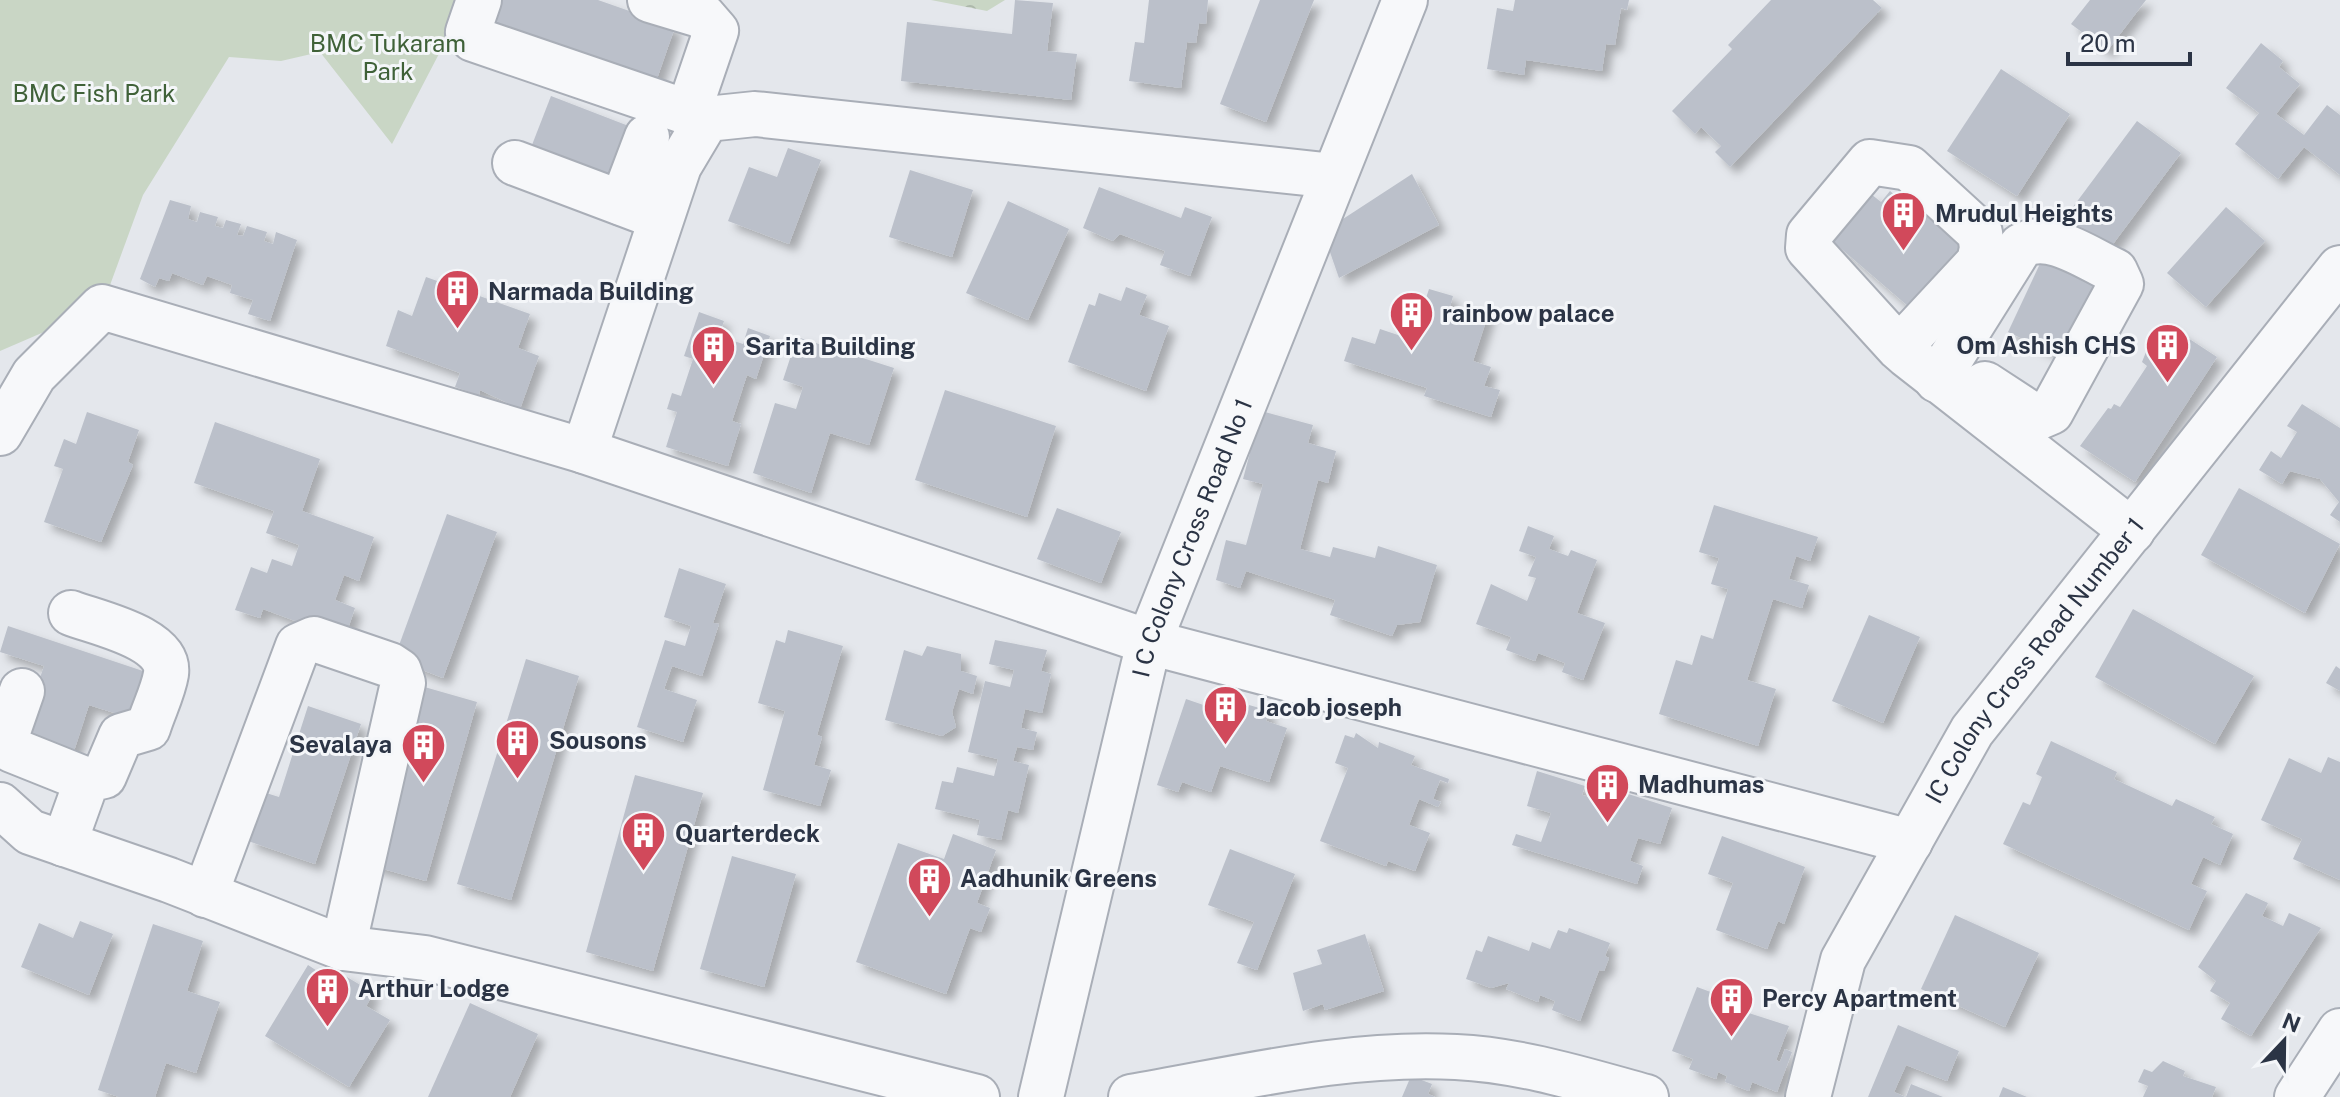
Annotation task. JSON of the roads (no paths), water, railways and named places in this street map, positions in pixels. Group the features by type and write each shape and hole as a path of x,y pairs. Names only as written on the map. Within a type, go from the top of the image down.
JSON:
{"street":[{"path":"479,0 468,32 473,39 697,116 755,114 1334,176"},
{"path":"642,211 679,166 697,116 716,31 703,16 650,0"},
{"name":"I C Colony Cross Road No 1","path":"1041,1097 1149,642 1405,0"},
{"path":"584,451 642,211 647,137"},
{"path":"515,163 642,211"},
{"name":"IC Colony Cross Road Number 1","path":"1808,1097 1843,960 1972,731 2340,268"},
{"path":"0,433 34,375 102,307 584,451 1149,642 1910,842"},
{"path":"1899,348 1943,371 2132,531"},
{"path":"22,691 6,737 12,750 87,780 104,776 121,736 148,728 166,672 164,659 153,644 71,613"},
{"path":"205,895 298,646 314,639 390,665 399,671 403,683 343,948"},
{"path":"64,844 87,780"},
{"path":"0,805 30,832 343,948 425,958 977,1097"},
{"path":"2297,1097 2340,1031"},
{"path":"1131,1097 1368,1058 1457,1057 1540,1068 1646,1097"}],"place":[{"name":"Mrudul Heights","path":"1904,253"},
{"name":"Narmada Building","path":"457,331"},
{"name":"rainbow palace","path":"1411,353"},
{"name":"Om Ashish CHS","path":"2167,385"},
{"name":"Sarita Building","path":"714,386"},
{"name":"Jacob joseph","path":"1225,747"},
{"name":"Sousons","path":"518,780"},
{"name":"Sevalaya","path":"423,784"},
{"name":"Madhumas","path":"1607,824"},
{"name":"Quarterdeck","path":"644,873"},
{"name":"Aadhunik Greens","path":"929,918"},
{"name":"Arthur Lodge","path":"327,1028"},
{"name":"Percy Apartment","path":"1731,1038"}],"park label":[{"name":"BMC Tukaram Park","path":"388,58"},
{"name":"BMC Fish Park","path":"94,94"}]}
